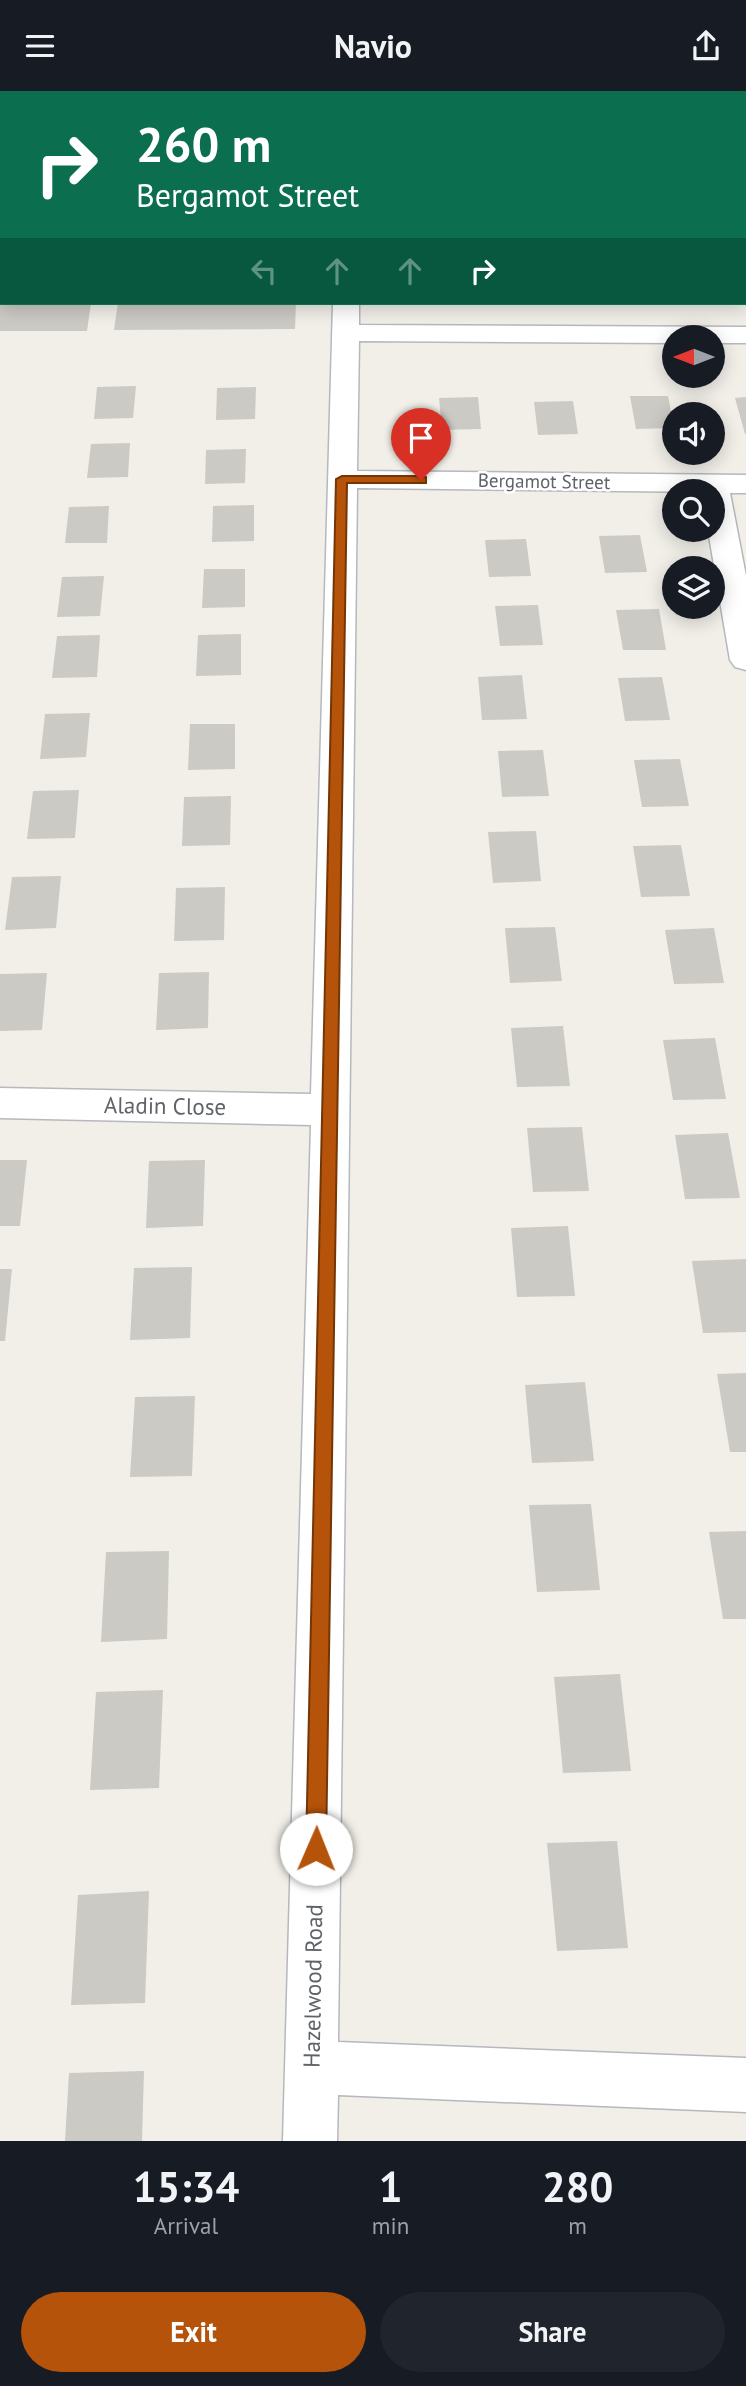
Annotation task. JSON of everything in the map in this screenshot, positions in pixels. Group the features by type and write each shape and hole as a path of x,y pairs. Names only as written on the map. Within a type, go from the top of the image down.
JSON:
{"street":[{"name":"Hazelwood Road","path":"310,2141 346,305"},
{"path":"345,347 746,335"},
{"name":"Bergamot Street","path":"342,479 662,482"},
{"name":"Bergamot Street","path":"725,483 746,484"},
{"path":"725,542 746,660"},
{"name":"Aladin Close","path":"0,1103 330,1110"},
{"path":"312,2067 746,2085"}],"building":[{"path":"0,305 91,305 87,331 0,331"},
{"path":"118,305 296,305 295,329 114,330"},
{"path":"136,386 133,418 94,419 97,387"},
{"path":"256,387 255,419 216,420 217,388"},
{"path":"630,396 668,396 669,402 662,402 662,428 636,429"},
{"path":"478,397 481,429 442,430 439,398"},
{"path":"746,397 746,434 745,434 735,398"},
{"path":"573,401 578,434 538,435 534,402"},
{"path":"130,443 128,477 87,478 91,444"},
{"path":"246,449 245,483 205,484 206,450"},
{"path":"254,505 254,541 212,542 213,506"},
{"path":"109,506 107,543 65,543 69,507"},
{"path":"640,535 647,572 605,573 599,536"},
{"path":"526,539 531,576 489,577 485,540"},
{"path":"204,569 245,569 245,607 202,608"},
{"path":"104,576 100,616 57,617 62,577"},
{"path":"538,605 543,645 500,646 495,606"},
{"path":"659,609 666,650 623,650 616,610"},
{"path":"241,634 241,675 196,676 198,635"},
{"path":"100,635 97,677 52,678 57,636"},
{"path":"522,675 527,719 482,720 478,677"},
{"path":"662,677 670,720 625,721 618,678"},
{"path":"90,713 86,757 40,759 45,714"},
{"path":"190,724 235,724 235,769 188,770"},
{"path":"543,750 549,796 502,797 498,751"},
{"path":"680,759 689,806 642,807 634,760"},
{"path":"79,790 75,838 27,839 33,791"},
{"path":"231,796 230,845 182,846 184,797"},
{"path":"536,831 541,881 493,883 488,832"},
{"path":"681,845 690,896 641,897 633,846"},
{"path":"61,876 56,928 5,930 12,877"},
{"path":"225,887 224,940 174,941 176,888"},
{"path":"555,927 562,981 510,983 505,928"},
{"path":"714,928 724,983 674,984 665,930"},
{"path":"209,972 208,1028 156,1030 159,973"},
{"path":"47,973 42,1030 0,1031 0,974"},
{"path":"563,1026 570,1086 517,1087 511,1028"},
{"path":"715,1038 726,1099 673,1100 663,1040"},
{"path":"582,1127 589,1191 533,1192 527,1128"},
{"path":"728,1133 740,1198 685,1199 675,1135"},
{"path":"0,1160 27,1160 20,1226 0,1226"},
{"path":"205,1160 203,1226 146,1228 149,1161"},
{"path":"568,1226 575,1296 517,1297 511,1228"},
{"path":"746,1259 746,1332 703,1333 692,1261"},
{"path":"192,1267 190,1338 130,1340 134,1268"},
{"path":"0,1269 12,1269 5,1341 0,1341"},
{"path":"746,1373 746,1452 730,1452 717,1374"},
{"path":"585,1382 594,1461 532,1463 525,1385"},
{"path":"195,1396 192,1476 130,1477 135,1397"},
{"path":"591,1504 600,1590 537,1592 529,1505"},
{"path":"746,1531 746,1619 723,1619 709,1532"},
{"path":"169,1551 167,1639 101,1642 106,1552"},
{"path":"620,1674 631,1771 563,1773 554,1677"},
{"path":"163,1690 159,1788 90,1790 96,1692"},
{"path":"617,1841 628,1948 557,1951 547,1843"},
{"path":"149,1891 145,2003 71,2005 78,1895"},
{"path":"144,2071 142,2141 65,2141 69,2073"}],"route":[{"path":"316,1849 342,479 421,480"}]}
